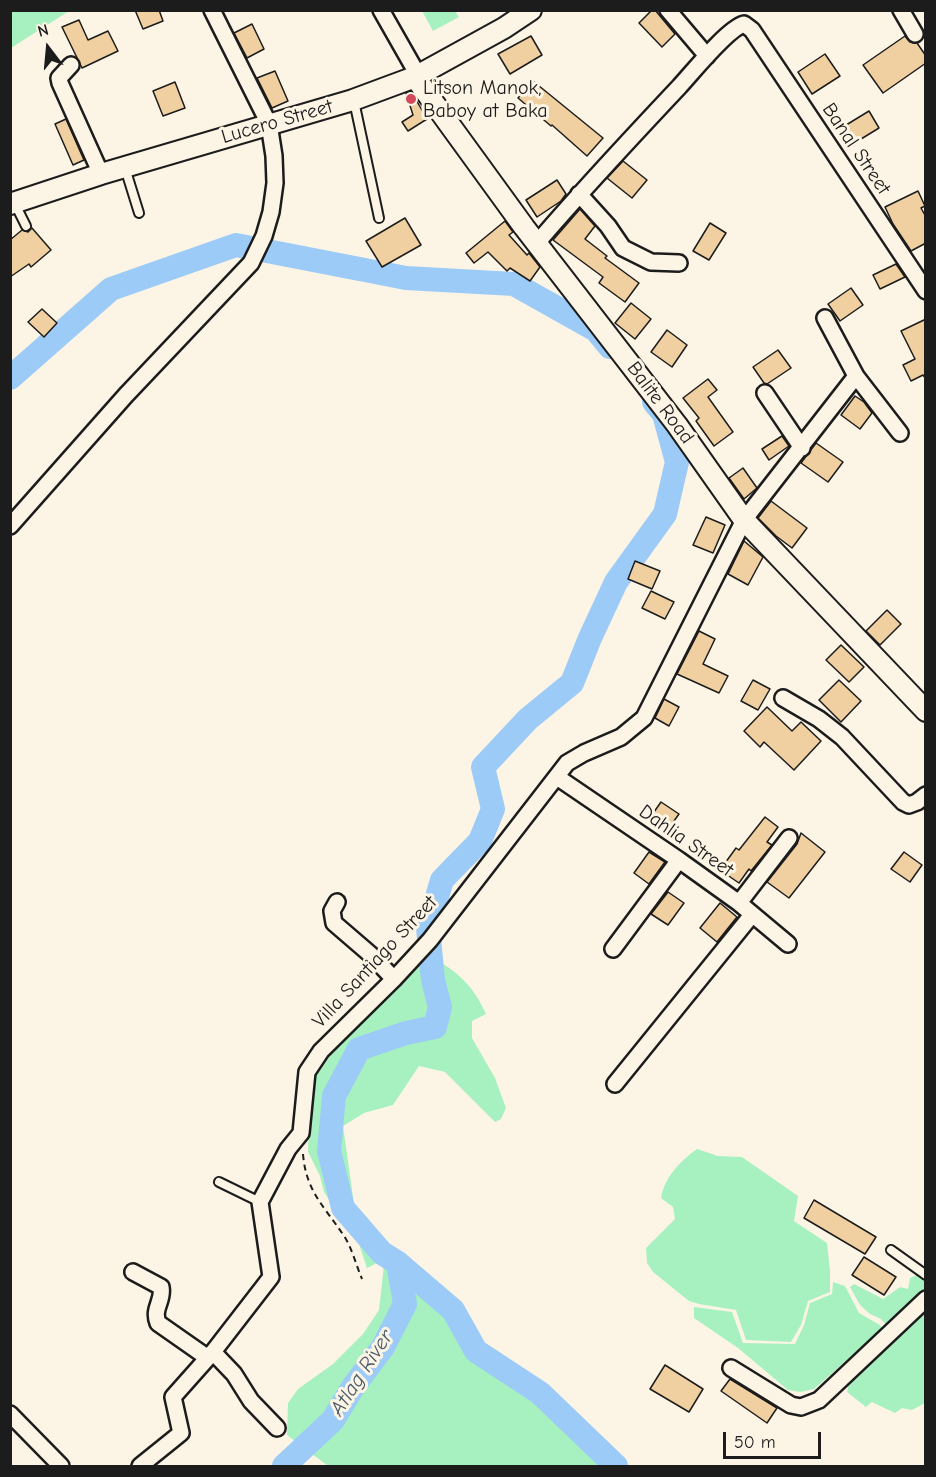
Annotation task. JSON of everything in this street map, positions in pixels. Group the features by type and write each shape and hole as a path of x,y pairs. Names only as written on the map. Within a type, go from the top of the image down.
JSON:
{"street":[{"path":"10,526 126,396 251,263 264,236 271,212 275,183 269,124 212,10"},
{"path":"381,10 414,68 415,77"},
{"name":"Lucero Street","path":"12,203 124,167 353,100 415,77 504,28 531,10"},
{"path":"537,243 579,194 707,56 668,10"},
{"path":"901,10 915,34"},
{"name":"Banal Street","path":"707,56 737,26 744,24 752,30 926,291"},
{"path":"71,65 59,78 60,83 101,174"},
{"name":"Balite Road","path":"415,77 537,243 681,431 744,520 926,711"},
{"path":"579,194 608,226 623,248 651,262 679,263"},
{"path":"825,318 856,376 900,433"},
{"name":"Villa Santiago Street","path":"260,1202 288,1149 301,1133 307,1072 321,1051 430,940 567,763 621,737 644,718 744,520 856,376"},
{"path":"765,393 802,448"},
{"path":"783,698 819,719 842,737 903,802 909,805 926,795"},
{"name":"Dahlia Street","path":"556,777 739,903 751,916 788,944"},
{"path":"739,903 789,838"},
{"path":"613,949 679,860"},
{"path":"337,902 332,911 334,923 370,954 394,979"},
{"path":"615,1084 751,916"},
{"path":"140,1467 181,1433 173,1397 210,1355 271,1277 260,1202"},
{"path":"133,1272 161,1287 162,1299 154,1315 158,1323 210,1355 234,1374 251,1401 277,1428"},
{"path":"731,1368 791,1405 801,1407 819,1400 926,1299"},
{"path":"10,1414 61,1467"}],"lane":[{"path":"353,100 379,218"},
{"path":"124,167 139,213"},
{"path":"12,203 26,226"},
{"path":"219,1182 260,1202"},
{"path":"891,1250 926,1275"}],"path":[{"path":"301,1133 304,1168 311,1186 319,1204 345,1238 362,1279"}],"green space":[{"path":"11,10 69,10 69,11 11,48"},
{"path":"422,11 455,11 459,17 433,31"},
{"path":"432,957 470,987 486,1014 472,1021 472,1038 495,1078 506,1108 501,1119 495,1122 445,1072 419,1066 393,1105 364,1113 343,1126 354,1204 381,1236 379,1240 383,1245 375,1264 367,1268 359,1244 324,1192 320,1176 308,1152 315,1076 328,1054 403,976"},
{"path":"697,1149 718,1156 742,1157 798,1196 794,1221 827,1243 830,1292 808,1301 801,1325 791,1342 746,1340 736,1310 689,1301 653,1272 647,1263 646,1248 675,1219 673,1207 661,1198 666,1183 679,1164"},
{"path":"392,1251 455,1301 481,1342 629,1466 328,1466 287,1435 288,1403 298,1389 333,1364 363,1334 379,1310 384,1264"},
{"path":"919,1274 926,1279 925,1403 912,1410 902,1408 895,1413 872,1402 866,1407 847,1392 850,1379 894,1334 881,1319 870,1314 860,1305 850,1287 854,1284 883,1299 900,1287 908,1289 910,1278"},
{"path":"833,1282 845,1286 859,1313 880,1325 882,1329 814,1389 800,1392 788,1390 738,1348 694,1318 694,1307 732,1312 743,1343 795,1344 804,1325 810,1303 832,1294"}],"building":[{"path":"135,10 159,10 163,21 143,29"},
{"path":"652,10 655,10 675,34 662,47 639,23"},
{"path":"79,20 88,40 108,31 118,51 82,68 62,27"},
{"path":"252,24 264,49 247,58 234,33"},
{"path":"531,36 542,55 510,74 498,54"},
{"path":"905,36 910,42 917,43 926,56 926,63 883,93 863,65"},
{"path":"825,54 840,76 812,94 798,72"},
{"path":"275,71 288,101 272,108 257,78"},
{"path":"533,81 603,138 587,156 518,98"},
{"path":"175,82 185,108 163,116 153,91"},
{"path":"411,91 427,119 408,131 402,122 413,115 406,93"},
{"path":"869,111 879,128 848,147 838,130"},
{"path":"66,119 84,160 73,165 55,124"},
{"path":"623,161 647,180 632,198 607,178"},
{"path":"557,180 566,194 561,201 537,217 526,200"},
{"path":"918,191 925,206 921,208 926,217 926,243 911,251 885,207"},
{"path":"580,209 595,226 585,239 607,256 605,258 639,283 625,302 599,283 603,277 553,240"},
{"path":"405,218 421,245 382,267 366,241"},
{"path":"505,221 513,232 509,235 527,255 529,253 540,267 530,281 510,268 507,271 488,252 474,263 466,253"},
{"path":"710,223 726,233 709,260 693,251"},
{"path":"32,228 51,250 31,267 29,264 10,277 10,240 22,230 28,232"},
{"path":"896,264 905,277 880,289 873,275"},
{"path":"851,288 863,305 840,321 828,304"},
{"path":"631,303 651,319 635,339 615,323"},
{"path":"42,309 57,323 44,337 28,322"},
{"path":"926,319 926,379 923,375 911,381 903,365 915,359 901,331"},
{"path":"667,330 687,345 672,367 651,352"},
{"path":"778,350 791,368 767,384 764,383 753,367"},
{"path":"708,379 717,390 708,397 733,432 714,446 696,421 699,418 683,398"},
{"path":"855,396 864,402 872,413 860,429 841,415"},
{"path":"782,436 789,446 769,460 762,449"},
{"path":"816,443 843,462 828,482 801,463"},
{"path":"743,468 757,488 744,499 729,478"},
{"path":"771,501 807,528 792,548 758,518"},
{"path":"706,517 725,525 713,553 693,545"},
{"path":"744,541 763,557 748,585 728,574"},
{"path":"635,561 660,571 652,589 628,579"},
{"path":"651,591 674,602 665,619 642,608"},
{"path":"887,610 901,624 880,645 866,631"},
{"path":"699,631 715,639 703,664 728,676 719,693 677,674"},
{"path":"841,645 864,667 849,682 826,660"},
{"path":"753,680 770,689 758,710 741,701"},
{"path":"839,680 861,701 841,722 819,700"},
{"path":"664,699 679,707 669,726 655,718"},
{"path":"767,707 792,731 801,722 821,741 794,770 764,742 760,747 744,731"},
{"path":"661,802 679,814 666,832 649,819"},
{"path":"765,817 778,827 767,842 772,845 739,883 720,870 736,848 739,850"},
{"path":"801,833 825,852 789,898 767,882 797,844"},
{"path":"649,852 665,862 649,884 634,873"},
{"path":"904,852 922,865 910,882 891,869"},
{"path":"668,892 684,903 668,925 651,914"},
{"path":"720,903 737,917 717,942 700,928"},
{"path":"814,1200 876,1237 865,1254 804,1218"},
{"path":"864,1257 896,1277 884,1295 852,1275"},
{"path":"665,1365 703,1389 689,1412 650,1389"},
{"path":"730,1379 777,1408 767,1423 721,1391"}],"waterway":[{"path":"10,378 111,289 236,245 406,278 514,284 596,330 610,347"},
{"path":"616,1466 540,1393 476,1351 453,1310 398,1263 382,1253 343,1208 329,1151 334,1096 359,1049 406,1033 435,1027 440,1007 433,980 428,928 442,880 480,841 493,809 483,767 528,719 572,683 616,582 665,514 677,462 664,414 654,402"},
{"name":"Atlag River","path":"284,1466 333,1420 353,1387 383,1347 405,1304 398,1263"}],"place":[{"name":"Litson Manok, Baboy at Baka","path":"411,99"}]}
